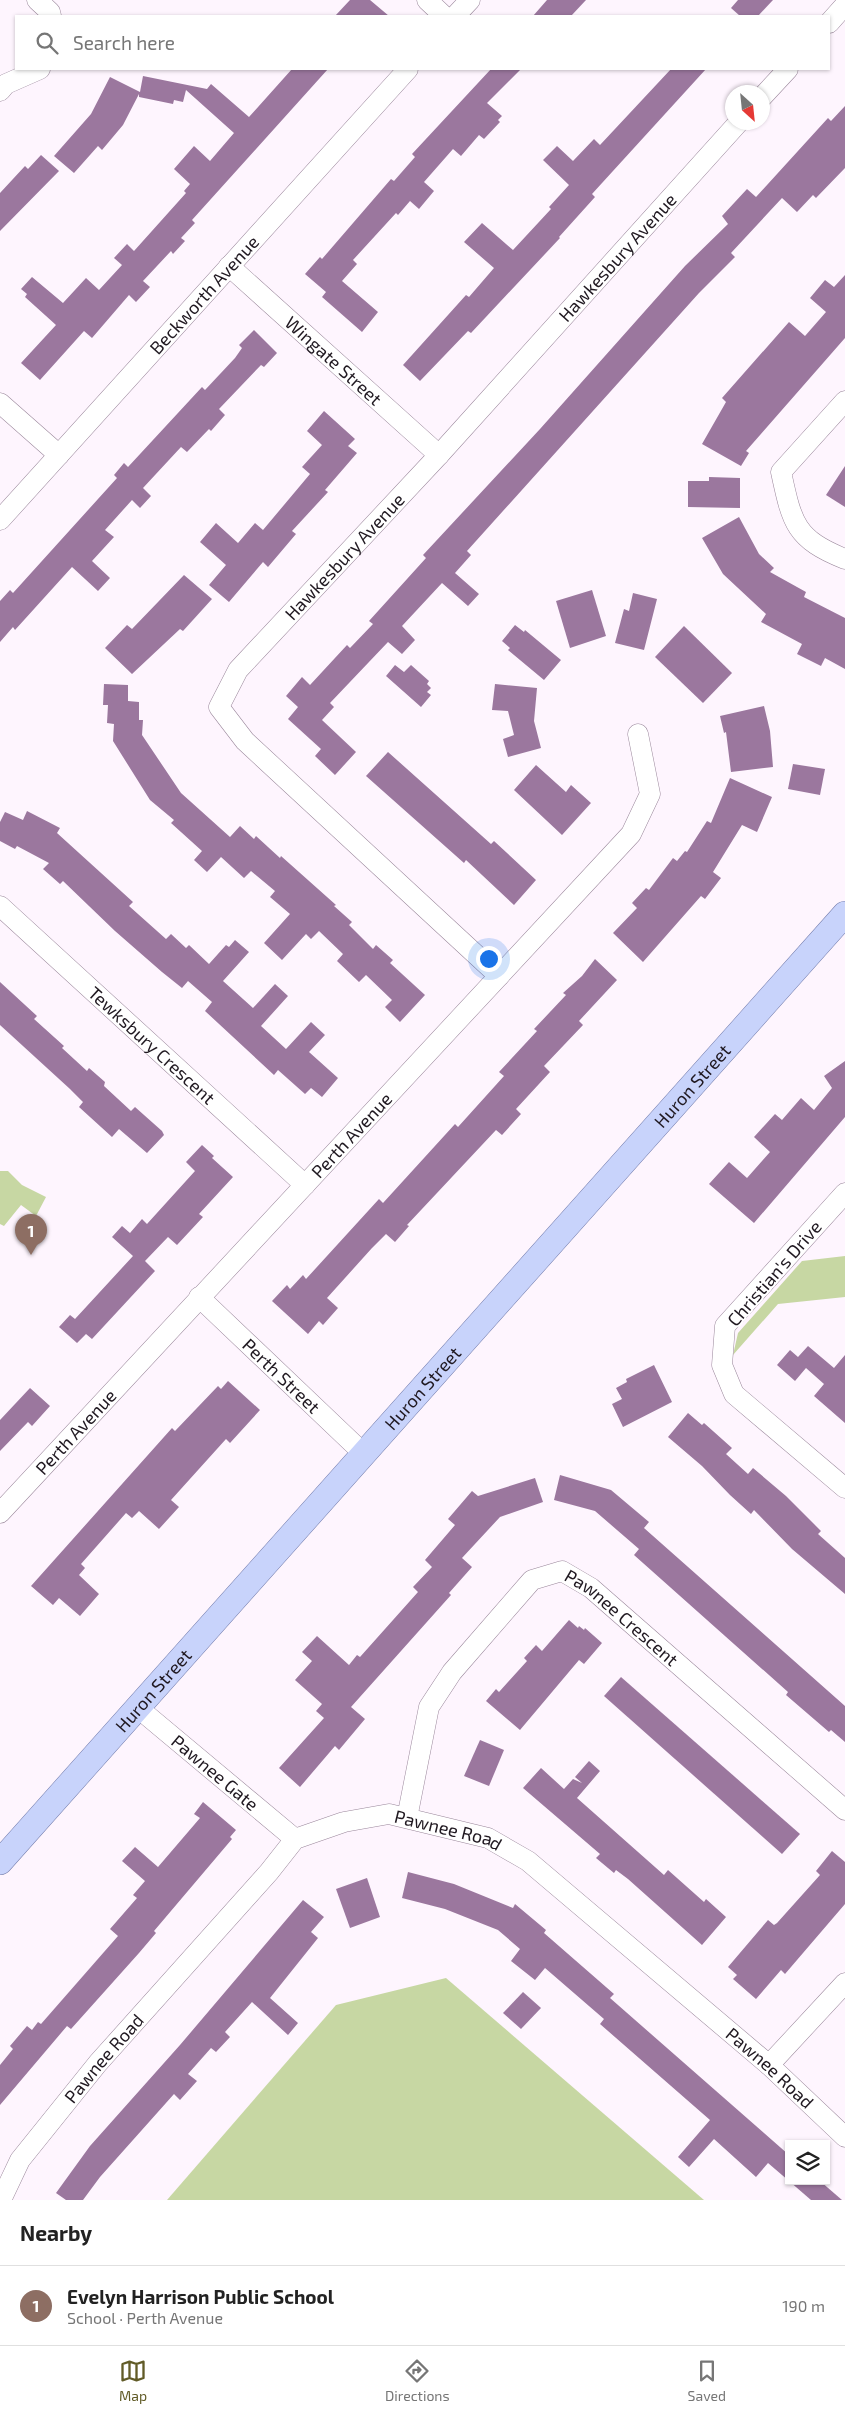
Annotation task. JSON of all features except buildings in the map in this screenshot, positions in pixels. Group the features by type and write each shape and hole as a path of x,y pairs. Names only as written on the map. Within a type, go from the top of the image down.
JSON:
{"main road":[{"name":"Huron Street","path":"0,1862 845,914"}],"street":[{"path":"37,0 51,15"},
{"path":"427,0 443,15"},
{"path":"456,15 470,0"},
{"path":"830,22 845,5"},
{"path":"0,91 6,84 38,70"},
{"name":"Beckworth Avenue","path":"0,520 407,70"},
{"path":"770,88 787,70"},
{"name":"Hawkesbury Avenue","path":"499,976 246,741 219,707 238,670 439,455 732,130"},
{"name":"Wingate Street","path":"229,266 439,455"},
{"path":"845,401 781,472 789,511 801,533 820,549 845,559"},
{"path":"0,403 59,456"},
{"name":"Perth Avenue","path":"0,1513 631,834 650,794 638,734"},
{"name":"Tewksbury Crescent","path":"0,906 305,1185"},
{"name":"Christian's Drive","path":"845,1193 725,1326 722,1365 734,1394 845,1488"},
{"name":"Perth Street","path":"199,1298 363,1453"},
{"name":"Pawnee Crescent","path":"407,1818 429,1707 452,1672 532,1580 562,1571 591,1588 845,1810"},
{"name":"Pawnee Gate","path":"137,1707 294,1839"},
{"name":"Pawnee Road","path":"1,2200 20,2160 92,2070 269,1872 294,1839 344,1822 389,1814 488,1838 528,1861 768,2066 845,2138"},
{"path":"768,2066 845,1983"}],"green space":[{"path":"0,1171 8,1171 22,1185 46,1197 36,1216 21,1205 4,1226 0,1224"},
{"path":"845,1256 845,1297 778,1304 733,1355 738,1333 802,1261"},
{"path":"446,1978 704,2200 167,2200 336,2005"}],"place":[{"name":"Evelyn Harrison Public School","path":"31,1255"}]}
